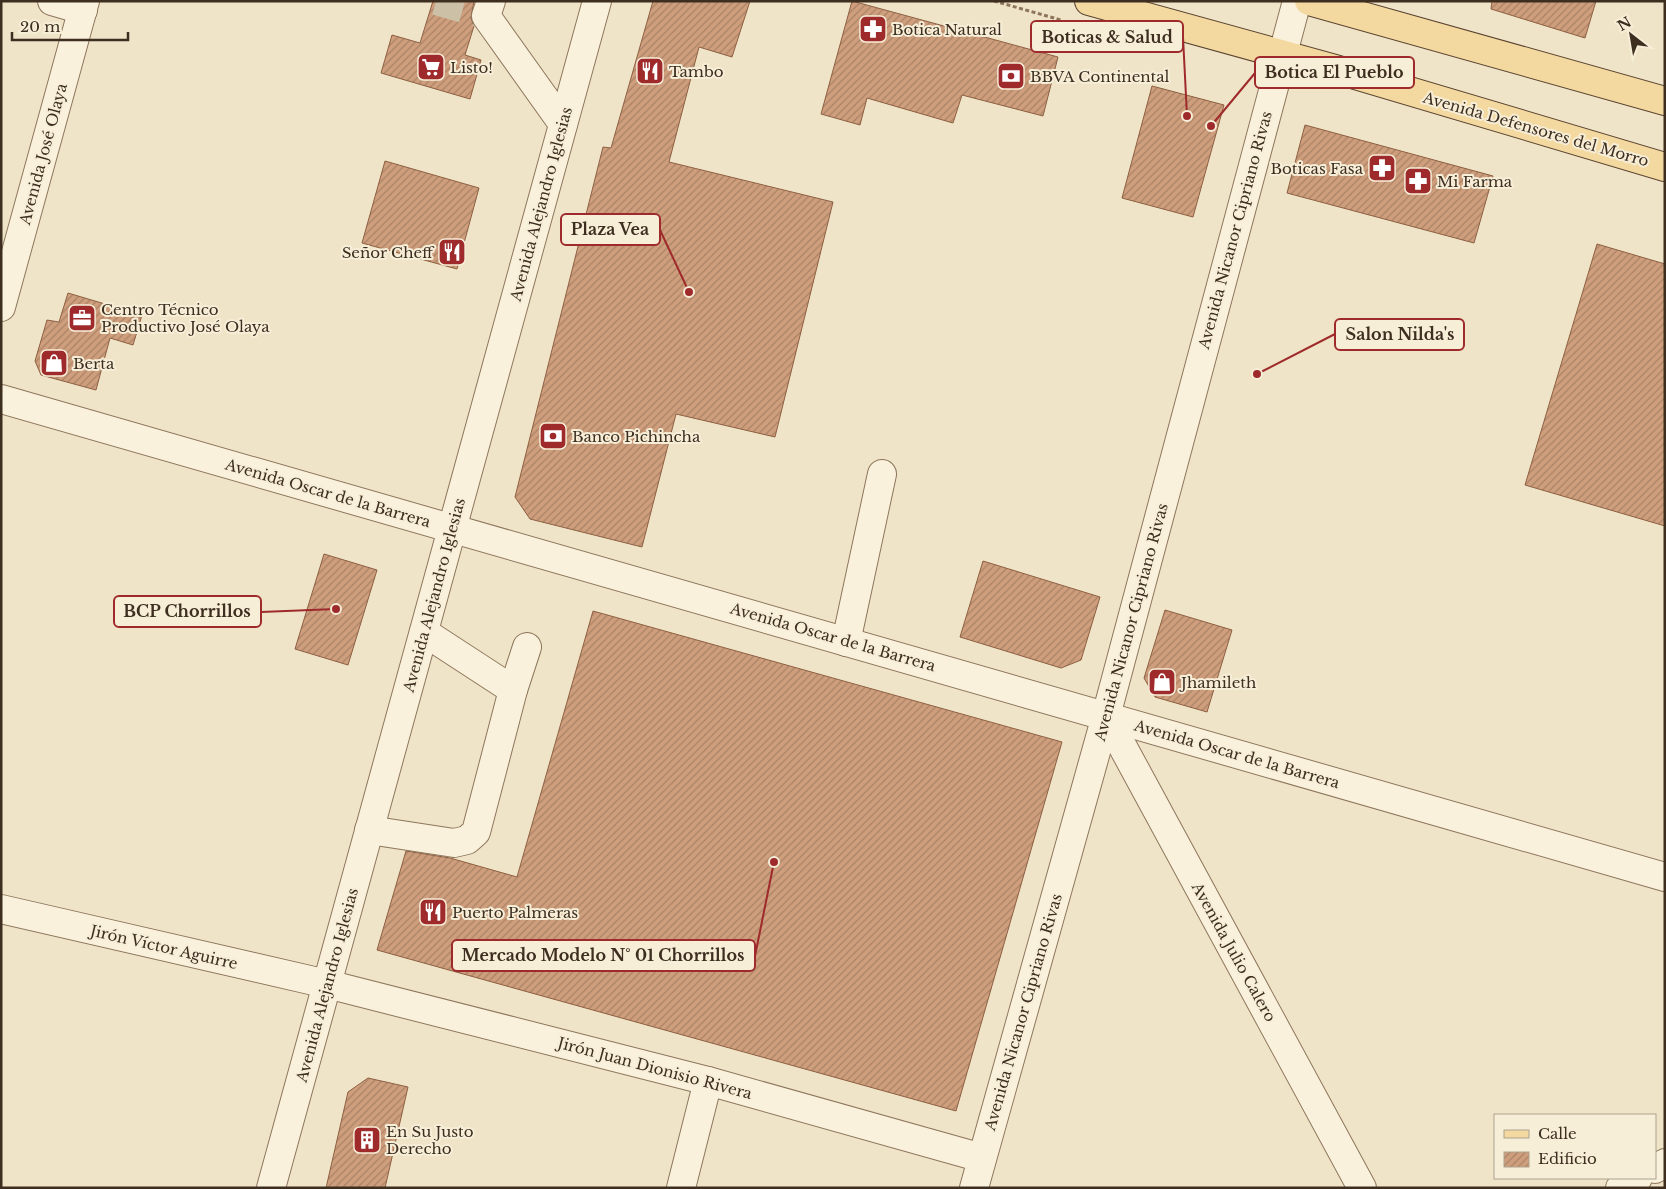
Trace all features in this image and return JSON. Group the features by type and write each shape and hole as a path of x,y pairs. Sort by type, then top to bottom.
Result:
{"main road":[{"name":"Avenida Defensores del Morro","path":"1089,1 1282,54 1665,167"},
{"path":"1309,1 1665,101"}],"street":[{"path":"52,1 84,5"},
{"name":"Avenida Alejandro Iglesias","path":"271,1188 596,1"},
{"name":"Avenida Nicanor Cipriano Rivas","path":"974,1188 1106,716 1297,1"},
{"name":"Avenida José Olaya","path":"1,307 6,270 84,5"},
{"path":"485,10 563,124"},
{"name":"Avenida Oscar de la Barrera","path":"1,399 1665,877"},
{"path":"846,642 882,474"},
{"path":"424,632 513,690"},
{"path":"369,830 454,843 467,840 476,832 513,690 527,647"},
{"name":"Avenida Julio Calero","path":"1106,716 1362,1188"},
{"name":"Jirón Víctor Aguirre","path":"1,909 327,984"},
{"name":"Jirón Juan Dionisio Rivera","path":"327,984 708,1081 982,1158"},
{"path":"681,1188 708,1081"},
{"path":"1620,1188 1636,1179"}],"building":[{"name":"Listo!","path":"433,1 474,1 471,18 474,26 465,55 481,60 470,99 381,73 392,35 420,43"},
{"path":"653,1 750,1 732,57 699,47 669,162 833,202 775,437 676,414 642,547 530,519 515,497 603,147 611,148"},
{"path":"852,1 1058,57 1043,116 962,95 953,123 867,98 860,125 821,114"},
{"path":"1492,1 1596,1 1585,38 1491,9"},
{"path":"1152,86 1224,105 1193,217 1122,198"},
{"path":"1305,125 1493,176 1474,243 1287,193"},
{"path":"385,161 479,188 457,269 362,243"},
{"path":"1597,244 1665,264 1665,526 1525,485"},
{"path":"68,293 142,315 133,345 110,338 96,390 41,375 35,361 47,320 59,322"},
{"path":"324,554 377,570 348,665 295,649"},
{"path":"983,561 1100,597 1081,660 1061,668 960,637"},
{"path":"1165,610 1232,630 1207,712 1155,697 1144,678"},
{"path":"593,611 1062,742 956,1111 377,950 406,851 450,858 517,877"},
{"name":"En Su Justo Derecho","path":"368,1078 408,1087 385,1188 326,1188 348,1092"}],"tunnel":[{"path":"436,1 478,13"}],"place":[{"name":"Botica Natural","path":"873,29"},
{"name":"Listo!","path":"431,67"},
{"name":"Tambo","path":"650,71"},
{"name":"BBVA Continental","path":"1011,76"},
{"name":"Boticas & Salud","path":"1187,116"},
{"name":"Botica El Pueblo","path":"1211,126"},
{"name":"Boticas Fasa","path":"1382,168"},
{"name":"Mi Farma","path":"1418,181"},
{"name":"Señor Cheff","path":"452,252"},
{"name":"Plaza Vea","path":"689,292"},
{"name":"Centro Técnico Productivo José Olaya","path":"82,318"},
{"name":"Berta","path":"54,363"},
{"name":"Salon Nilda's","path":"1257,374"},
{"name":"Banco Pichincha","path":"553,436"},
{"name":"BCP Chorrillos","path":"336,609"},
{"name":"Jhamileth","path":"1162,682"},
{"name":"Mercado Modelo N° 01 Chorrillos","path":"774,862"},
{"name":"Puerto Palmeras","path":"433,912"},
{"name":"En Su Justo Derecho","path":"367,1140"}]}
